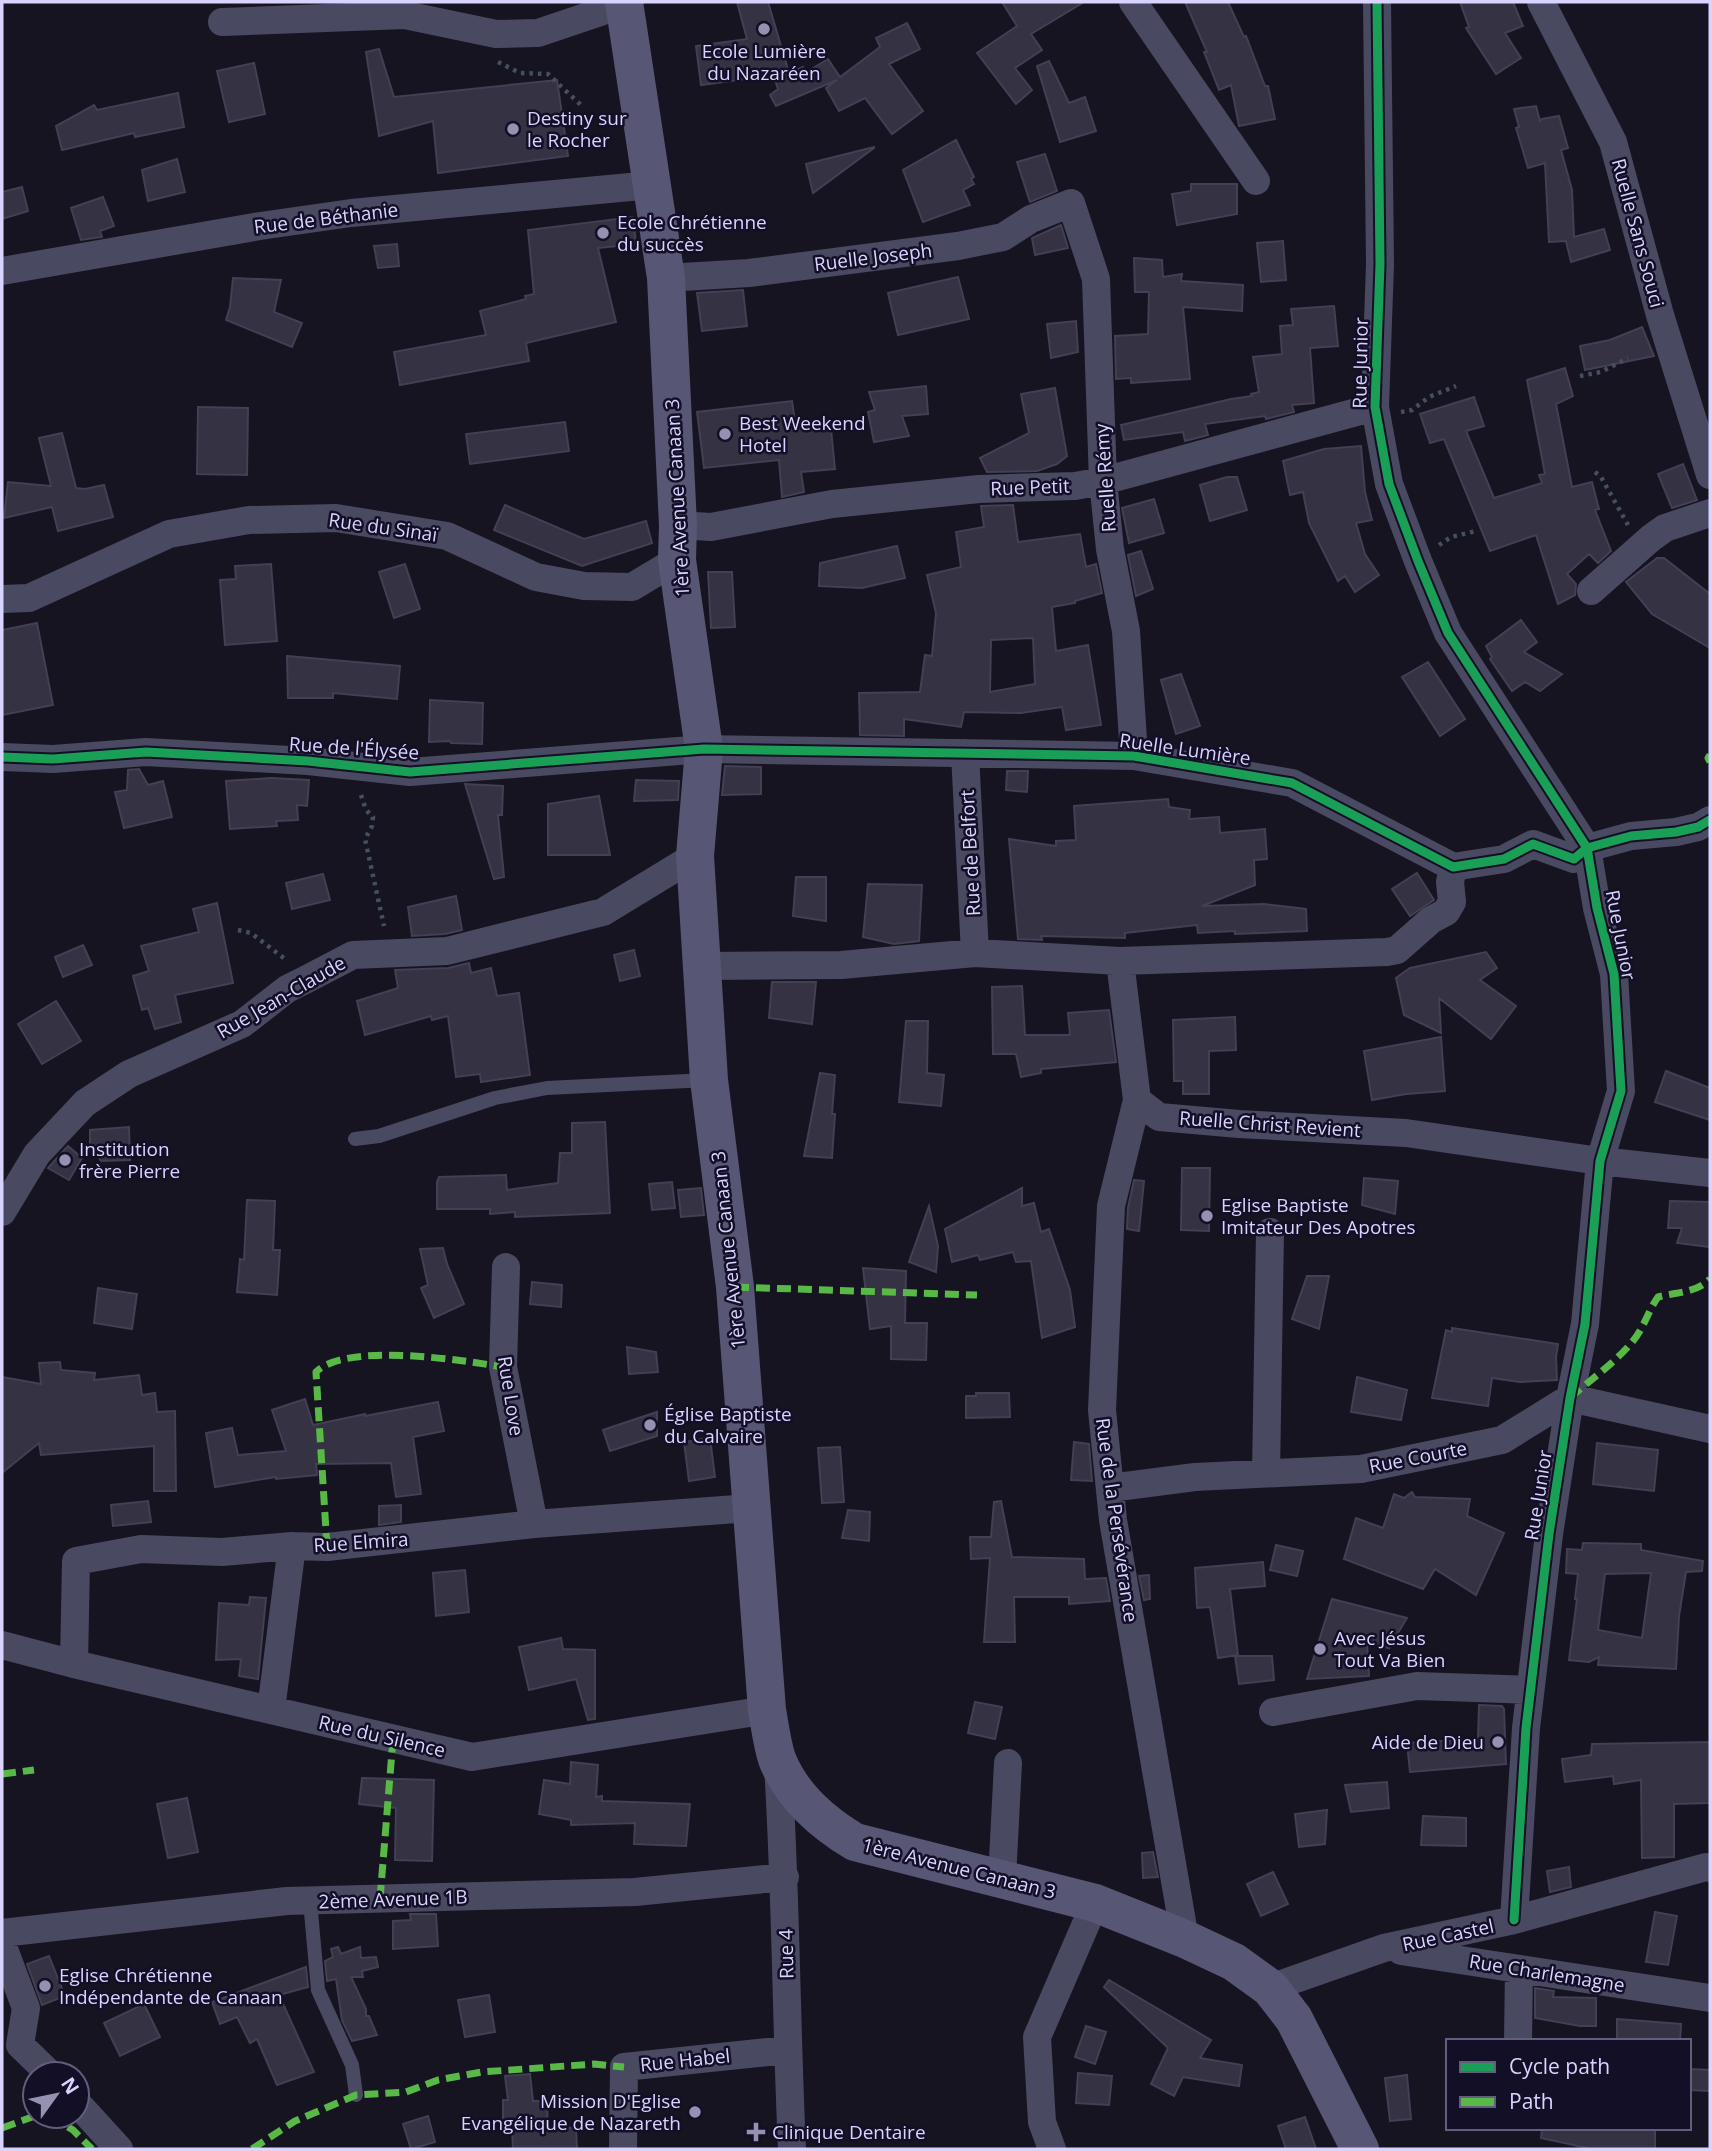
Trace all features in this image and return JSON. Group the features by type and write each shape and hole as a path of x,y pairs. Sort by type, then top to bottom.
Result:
{"main road":[{"name":"1ère Avenue Canaan 3","path":"624,3 666,278 677,542 704,749 695,856 709,1080 735,1287 767,1710 778,1759 802,1798 830,1827 855,1842 1095,1903 1234,1962 1270,1988 1294,2019 1360,2149"}],"street":[{"path":"1133,2 1256,181"},
{"name":"Rue Junior","path":"1377,2 1380,264 1375,411 1389,484 1448,633 1587,848 1597,908 1614,974 1621,1091 1600,1161 1585,1324 1570,1398 1549,1534 1530,1690 1514,1920"},
{"name":"Ruelle Sans Souci","path":"1541,2 1613,142 1660,314 1710,475"},
{"path":"222,22 405,15 496,33 538,33 624,3"},
{"name":"Rue de Béthanie","path":"2,271 351,212 652,185"},
{"name":"Ruelle Joseph","path":"666,278 749,273 980,242 1003,237 1031,219 1071,203"},
{"name":"Ruelle Rémy","path":"1071,203 1096,279 1103,481 1110,549 1126,631 1134,755"},
{"name":"Rue Petit","path":"677,542 711,527 832,504 979,489 1075,486 1103,481 1375,411"},
{"path":"1591,591 1665,528 1710,513"},
{"name":"Rue du Sinaï","path":"2,599 29,598 169,534 249,520 336,518 447,536 536,578 584,586 632,587 677,542"},
{"name":"Ruelle Lumière","path":"704,749 1134,755 1292,783 1453,867"},
{"name":"Rue de l'Élysée","path":"2,757 52,759 146,752 410,772 704,749"},
{"name":"Rue de Belfort","path":"965,753 975,953"},
{"path":"703,966 841,965 975,953 1120,961 1387,952 1397,950 1431,920 1446,912 1452,902 1450,882 1453,867 1504,859 1533,844 1574,859 1587,848 1631,836 1698,827 1710,820"},
{"name":"Rue Jean-Claude","path":"2,1212 37,1154 85,1103 129,1074 242,1024 287,989 305,979 353,955 447,951 603,912 695,856"},
{"path":"1120,961 1137,1100"},
{"name":"Ruelle Christ Revient","path":"1137,1100 1159,1117 1406,1133 1600,1161 1710,1173"},
{"name":"Rue de la Persévérance","path":"1137,1100 1111,1206 1102,1410 1113,1520 1185,1939"},
{"path":"1266,1473 1270,1232"},
{"name":"Rue Love","path":"506,1267 503,1367 534,1524"},
{"path":"1570,1398 1710,1429"},
{"name":"Rue Courte","path":"1110,1488 1195,1477 1362,1469 1502,1440 1570,1398"},
{"name":"Rue Elmira","path":"74,1664 76,1560 141,1549 222,1552 292,1546 327,1547 534,1524 750,1508"},
{"path":"271,1710 292,1546"},
{"name":"Rue du Silence","path":"2,1645 472,1757 767,1710"},
{"path":"1273,1712 1417,1686 1530,1690"},
{"name":"Rue 4","path":"778,1759 785,1877 787,2050 792,2149"},
{"path":"1002,1879 1008,1763"},
{"name":"Rue Castel","path":"1270,1988 1384,1948 1514,1920 1709,1865"},
{"name":"2ème Avenue 1B","path":"2,1933 274,1902 635,1892 785,1877"},
{"path":"1052,2149 1042,2123 1037,2037 1095,1903"},
{"path":"2,1944 26,2008 20,2045 36,2060"},
{"name":"Rue Charlemagne","path":"1384,1948 1710,1998"},
{"path":"1518,2039 1519,1969"},
{"path":"2,1979 2,2007"},
{"name":"Rue Habel","path":"623,2149 624,2067 787,2050"},
{"path":"91,2119 118,2149"}],"lane":[{"path":"355,1139 379,1136 495,1098 547,1088 709,1080"},
{"path":"310,1901 318,1990 352,2065 356,2095"}],"path":[{"path":"485,31 491,58 520,74 548,74 583,107"},
{"path":"1580,376 1601,372 1628,358"},
{"path":"1375,411 1412,410 1429,397 1456,386"},
{"path":"1595,472 1601,477 1641,547"},
{"path":"1415,554 1437,546 1451,537 1476,531"},
{"path":"357,766 358,786 366,810 373,817 372,826 365,839 389,952"},
{"path":"238,930 251,933 278,952 305,979"}],"building":[{"path":"737,2 768,2 789,73 701,85 696,46 747,39"},
{"path":"1002,2 1084,2 1031,34 1042,50 1015,68 1032,90 1016,104 977,53 1017,26"},
{"path":"1185,2 1228,2 1244,37 1246,36 1265,86 1268,86 1275,119 1239,126 1231,85 1219,90 1204,52 1207,52"},
{"path":"1460,2 1513,2 1523,26 1505,33 1521,58 1496,74 1466,28 1469,27"},
{"path":"907,23 920,49 889,64 923,111 892,134 865,98 839,111 826,88 837,80 776,106 770,95 778,89 775,80 803,67 805,73 828,59 840,77 880,47 876,38"},
{"path":"379,49 394,97 557,80 568,156 438,173 433,121 379,136 366,52"},
{"path":"1049,61 1069,103 1085,97 1096,131 1060,142 1037,66"},
{"path":"254,63 265,114 229,122 217,71"},
{"path":"178,93 184,127 135,137 134,133 62,150 56,126 94,105 97,110"},
{"path":"1536,106 1540,121 1559,116 1568,148 1561,150 1572,190 1574,237 1604,229 1610,250 1571,262 1566,241 1549,242 1545,163 1528,168 1516,128 1519,127 1514,109"},
{"path":"956,140 974,177 971,179 974,184 963,190 970,205 923,222 903,170"},
{"path":"874,148 813,193 806,164"},
{"path":"1045,154 1057,191 1030,202 1017,162"},
{"path":"177,159 185,192 148,201 142,170"},
{"path":"1191,184 1237,184 1237,214 1177,225 1172,194 1191,191"},
{"path":"22,187 28,211 2,219 2,192"},
{"path":"103,197 114,226 100,231 102,237 81,240 71,208"},
{"path":"633,217 636,244 598,248 616,322 526,343 529,361 400,385 394,352 486,335 480,311 526,299 525,296 534,294 528,230"},
{"path":"1061,225 1068,248 1035,255 1032,238"},
{"path":"1283,241 1286,280 1261,282 1257,243"},
{"path":"397,244 399,266 378,268 374,246"},
{"path":"1134,258 1162,260 1163,277 1182,274 1181,281 1243,285 1242,311 1183,307 1190,379 1131,383 1131,378 1116,379 1115,336 1148,334 1149,292 1135,292"},
{"path":"958,277 969,319 898,335 888,293"},
{"path":"233,278 281,280 274,312 302,323 292,347 226,320"},
{"path":"743,290 747,326 702,331 697,293"},
{"path":"1334,306 1338,346 1310,348 1314,403 1292,405 1294,412 1266,419 1265,416 1205,424 1208,435 1185,441 1183,432 1124,440 1121,425 1252,396 1251,394 1259,392 1253,357 1282,354 1280,326 1293,325 1291,309"},
{"path":"1076,321 1078,352 1051,358 1047,324"},
{"path":"1642,327 1654,356 1585,370 1580,346 1610,340"},
{"path":"1565,368 1573,396 1556,404 1572,487 1592,482 1599,509 1595,510 1611,551 1598,563 1589,554 1567,574 1576,584 1575,595 1558,604 1536,535 1490,551 1444,439 1430,443 1420,414 1474,397 1484,426 1466,431 1494,498 1542,483 1539,475 1545,474 1527,380"},
{"path":"926,386 928,414 902,416 909,436 874,442 868,412 875,410 869,392"},
{"path":"1055,388 1067,456 1057,464 1037,471 987,472 980,458 1029,433 1021,394"},
{"path":"792,401 795,422 830,419 835,469 801,472 804,492 782,497 779,460 704,468 697,412"},
{"path":"198,407 248,408 247,475 197,474"},
{"path":"565,422 569,451 470,464 466,434"},
{"path":"62,433 76,488 104,485 113,517 58,531 52,507 4,518 8,482 51,486 39,438"},
{"path":"1361,446 1365,492 1372,520 1356,523 1365,554 1379,575 1355,592 1345,576 1338,581 1309,523 1303,492 1290,495 1283,461 1324,449"},
{"path":"1683,464 1697,500 1672,508 1658,474"},
{"path":"1227,477 1237,477 1247,510 1210,521 1200,485"},
{"path":"1154,499 1164,533 1129,543 1122,508"},
{"path":"505,505 584,539 646,521 652,543 582,566 494,530"},
{"path":"1013,505 1018,542 1080,534 1086,567 1096,564 1102,593 1075,603 1052,607 1056,651 1088,645 1101,725 1066,730 1062,707 1021,713 964,712 961,727 904,719 904,736 860,735 859,693 920,692 925,655 932,656 936,613 927,575 961,567 956,532 984,527 981,506","holes":["1033,638 1035,684 990,692 991,640"]},
{"path":"897,546 905,578 862,588 819,586 820,563"},
{"path":"1141,551 1153,589 1136,596 1128,555"},
{"path":"1657,558 1664,558 1710,594 1710,648 1652,614 1626,582"},
{"path":"271,564 277,641 225,645 220,580 236,579 235,566"},
{"path":"405,564 420,609 394,618 379,572"},
{"path":"708,572 732,572 735,627 711,628"},
{"path":"1521,620 1537,642 1524,652 1562,674 1540,691 1525,682 1512,691 1490,659 1492,657 1486,646"},
{"path":"37,623 53,705 2,715 2,630"},
{"path":"287,656 400,666 397,699 333,693 333,698 288,698"},
{"path":"1428,662 1465,719 1440,736 1402,677"},
{"path":"1181,674 1200,726 1176,734 1161,680"},
{"path":"430,700 483,703 482,744 429,742"},
{"path":"725,766 761,767 761,794 722,795"},
{"path":"139,769 148,785 163,781 172,817 124,828 115,792 127,790 128,770"},
{"path":"1007,771 1028,771 1027,792 1006,790"},
{"path":"271,778 309,780 307,806 297,805 298,820 276,821 277,826 230,829 226,781"},
{"path":"636,780 679,781 678,800 634,801"},
{"path":"465,784 503,786 502,815 498,815 504,877 494,879"},
{"path":"599,796 610,855 548,855 548,804"},
{"path":"1168,799 1169,807 1190,810 1189,819 1219,817 1220,833 1265,829 1267,859 1254,860 1255,885 1202,906 1264,904 1306,909 1307,931 1198,933 1197,925 1125,933 1125,938 1041,936 1042,940 1018,939 1009,839 1056,846 1056,841 1076,840 1074,806"},
{"path":"1417,873 1434,900 1410,916 1392,889"},
{"path":"323,874 330,900 292,909 286,883"},
{"path":"796,877 826,877 826,921 793,916"},
{"path":"868,884 922,885 919,941 894,944 863,937"},
{"path":"456,896 462,930 412,936 408,907"},
{"path":"217,903 233,983 175,995 181,1022 155,1029 148,1008 142,1010 133,976 149,971 141,946 199,932 193,909"},
{"path":"83,945 92,965 63,977 55,957"},
{"path":"634,950 640,976 620,981 614,955"},
{"path":"1486,952 1497,968 1480,980 1516,1006 1491,1039 1439,998 1441,1033 1404,1015 1396,978 1410,968"},
{"path":"469,963 471,973 491,968 497,996 519,993 530,1075 481,1082 480,1074 456,1077 448,1016 432,1020 431,1016 365,1035 357,1001 398,988 395,970 448,968"},
{"path":"772,982 816,982 812,1024 769,1018"},
{"path":"1022,986 1025,1035 1070,1035 1068,1013 1109,1010 1116,1062 1041,1069 1041,1073 1021,1077 1016,1054 993,1054 992,987"},
{"path":"56,1001 81,1041 42,1064 18,1024"},
{"path":"1235,1017 1236,1050 1209,1051 1209,1094 1183,1094 1183,1081 1174,1081 1173,1020"},
{"path":"906,1021 928,1021 927,1073 944,1075 941,1106 899,1102"},
{"path":"1441,1037 1445,1091 1372,1100 1364,1051"},
{"path":"1666,1071 1710,1088 1710,1120 1655,1102"},
{"path":"820,1073 835,1075 832,1158 804,1156"},
{"path":"605,1122 610,1213 515,1217 515,1212 490,1214 490,1209 437,1209 439,1177 506,1175 507,1190 558,1183 560,1153 572,1153 572,1123"},
{"path":"129,1127 130,1160 101,1161 90,1143 90,1130"},
{"path":"68,1146 82,1158 69,1180 48,1168"},
{"path":"1182,1168 1210,1168 1209,1231 1181,1230"},
{"path":"1364,1178 1398,1181 1395,1214 1362,1205"},
{"path":"1134,1180 1144,1181 1139,1231 1127,1229"},
{"path":"672,1182 675,1208 652,1210 649,1184"},
{"path":"701,1188 704,1215 681,1217 678,1190"},
{"path":"1022,1188 1022,1206 1034,1203 1041,1232 1049,1229 1070,1290 1075,1327 1042,1338 1031,1261 1016,1262 1013,1252 980,1260 978,1255 952,1262 945,1229"},
{"path":"247,1200 275,1201 273,1250 280,1250 277,1295 237,1292 240,1259 244,1260"},
{"path":"1670,1201 1710,1202 1710,1247 1677,1243 1682,1228 1668,1228"},
{"path":"929,1206 938,1246 936,1272 909,1262"},
{"path":"443,1248 464,1304 434,1318 421,1288 428,1285 420,1249"},
{"path":"863,1268 906,1271 905,1323 927,1323 926,1360 891,1359 891,1326 870,1329"},
{"path":"1307,1276 1329,1276 1319,1329 1292,1319"},
{"path":"532,1282 562,1285 561,1307 530,1304"},
{"path":"98,1288 137,1294 132,1329 94,1323"},
{"path":"1452,1328 1558,1344 1557,1380 1520,1382 1492,1378 1488,1406 1432,1398 1446,1330 1452,1332"},
{"path":"627,1347 656,1352 658,1372 629,1374"},
{"path":"60,1362 61,1370 95,1373 94,1380 139,1375 142,1395 155,1393 157,1412 175,1411 176,1491 154,1491 154,1446 41,1455 39,1443 2,1473 2,1377 41,1384 39,1363"},
{"path":"1357,1377 1407,1390 1401,1420 1351,1412"},
{"path":"976,1393 1009,1393 1010,1417 966,1418 966,1396 976,1396"},
{"path":"305,1399 313,1425 438,1402 444,1431 413,1437 421,1494 396,1497 391,1463 316,1464 317,1475 276,1477 215,1487 206,1433 232,1428 238,1455 286,1451 272,1410"},
{"path":"657,1412 657,1436 610,1451 603,1430"},
{"path":"710,1438 715,1477 689,1481 684,1442"},
{"path":"1074,1442 1089,1444 1092,1481 1071,1480"},
{"path":"1597,1443 1658,1450 1654,1491 1593,1484"},
{"path":"840,1447 844,1502 822,1503 818,1448"},
{"path":"1412,1492 1415,1497 1470,1499 1467,1516 1504,1533 1476,1595 1435,1569 1423,1589 1344,1559 1356,1518 1383,1528 1394,1494 1404,1498"},
{"path":"148,1501 151,1522 113,1526 111,1505"},
{"path":"1001,1501 1012,1557 1084,1559 1085,1579 1106,1578 1110,1601 1069,1604 1069,1597 1014,1597 1015,1642 984,1642 990,1558 971,1559 970,1537 991,1537 994,1502"},
{"path":"401,1505 401,1522 379,1525 379,1506"},
{"path":"848,1510 870,1512 869,1541 842,1538"},
{"path":"1583,1543 1641,1544 1641,1550 1703,1561 1702,1571 1686,1572 1679,1616 1676,1669 1598,1665 1599,1657 1589,1662 1569,1660 1578,1574 1566,1573 1567,1549 1582,1550","holes":["1651,1573 1642,1638 1598,1630 1605,1574"]},
{"path":"1276,1545 1303,1551 1297,1576 1270,1570"},
{"path":"1263,1562 1265,1586 1230,1589 1238,1655 1218,1658 1210,1607 1197,1608 1195,1568"},
{"path":"465,1570 469,1612 436,1616 433,1573"},
{"path":"1149,1575 1150,1599 1144,1600 1139,1576"},
{"path":"250,1597 266,1598 258,1679 239,1676 241,1659 216,1660 219,1603 249,1605"},
{"path":"1332,1599 1407,1618 1389,1648 1367,1643 1369,1676 1307,1679"},
{"path":"561,1638 563,1649 595,1650 595,1719 588,1720 576,1679 529,1690 519,1647"},
{"path":"1235,1656 1272,1656 1274,1680 1239,1684"},
{"path":"975,1702 1002,1707 995,1739 968,1733"},
{"path":"1479,1705 1502,1706 1504,1709 1506,1764 1410,1772 1407,1743 1478,1739"},
{"path":"1710,1742 1710,1803 1674,1804 1674,1857 1642,1858 1641,1780 1614,1784 1613,1776 1565,1782 1562,1759 1591,1755 1592,1744"},
{"path":"571,1762 598,1765 596,1797 602,1796 602,1801 690,1804 686,1846 634,1844 635,1823 571,1825 571,1820 539,1814 544,1780 570,1784"},
{"path":"362,1778 434,1780 432,1861 395,1860 396,1808 359,1804"},
{"path":"1387,1782 1389,1808 1351,1812 1345,1785"},
{"path":"187,1798 198,1852 168,1858 157,1804"},
{"path":"1327,1810 1325,1844 1299,1847 1295,1814"},
{"path":"1423,1816 1466,1818 1466,1846 1421,1845"},
{"path":"1153,1852 1158,1877 1143,1878 1142,1853"},
{"path":"1569,1867 1571,1887 1550,1892 1547,1871"},
{"path":"1273,1872 1288,1904 1261,1916 1247,1884"},
{"path":"1655,1912 1677,1916 1668,1965 1646,1962"},
{"path":"410,1914 436,1914 438,1946 393,1949 393,1921 411,1920"},
{"path":"338,1947 341,1954 360,1947 361,1958 376,1957 378,1967 362,1971 363,1977 351,1977 366,2009 366,2016 369,2016 377,2035 352,2041 342,2020 336,1979 327,1981 325,1961 333,1957 331,1949"},
{"path":"49,1956 65,1996 42,2005 27,1964"},
{"path":"306,1967 308,1987 279,1995 314,2072 277,2085 257,2039 250,2043 237,2017 220,2024 212,2002"},
{"path":"1109,1980 1211,2040 1200,2058 1242,2065 1239,2086 1183,2077 1174,2096 1151,2084 1168,2048 1104,1987"},
{"path":"1535,1988 1554,1991 1553,1997 1596,1998 1596,2026 1535,2018"},
{"path":"489,1995 495,2032 465,2037 458,2000"},
{"path":"144,2004 160,2037 120,2056 104,2023"},
{"path":"1617,2019 1681,2024 1680,2039 1617,2039"},
{"path":"1086,2026 1106,2032 1095,2064 1075,2057"},
{"path":"1691,2069 1710,2070 1710,2091 1691,2090"},
{"path":"1078,2073 1112,2076 1109,2105 1076,2103"},
{"path":"530,2074 533,2101 547,2101 548,2131 576,2127 577,2149 513,2149 512,2128 503,2128 503,2100 508,2100 505,2076"},
{"path":"1407,2075 1411,2119 1390,2121 1385,2078"},
{"path":"428,2116 435,2142 411,2149 403,2124"},
{"path":"1305,2117 1316,2149 1286,2149 1278,2126"},
{"path":"1542,2130 1655,2130 1655,2149 1592,2149 1541,2138"}],"marked path":[{"path":"1710,755 1710,762"},
{"path":"1570,1398 1611,1364 1633,1341 1658,1297 1692,1290 1710,1279"},
{"path":"735,1287 977,1295"},
{"path":"327,1547 316,1372 331,1363 378,1355 434,1358 503,1367"},
{"path":"380,1899 393,1739"},
{"path":"2,1774 34,1770"},
{"path":"252,2149 295,2121 356,2095 406,2092 438,2080 482,2072 594,2064 624,2067"},
{"path":"2,2128 21,2121"},
{"path":"73,2130 92,2149"}],"cycle path":[{"path":"1377,2 1380,264 1375,407 1389,484 1448,633 1587,848 1597,908 1614,974 1621,1091 1600,1161 1585,1324 1570,1398 1549,1534 1526,1728 1514,1920"},
{"path":"2,757 53,759 146,752 308,761 410,772 704,749 1134,756 1292,783 1453,867 1504,859 1533,844 1574,859 1587,848 1631,836 1698,827 1710,820"}],"place":[{"name":"Ecole Lumière du Nazaréen","path":"764,29"},
{"name":"Destiny sur le Rocher","path":"513,129"},
{"name":"Ecole Chrétienne du succès","path":"603,233"},
{"name":"Best Weekend Hotel","path":"725,434"},
{"name":"Institution frère Pierre","path":"65,1160"},
{"name":"Eglise Baptiste Imitateur Des Apotres","path":"1207,1216"},
{"name":"Église Baptiste du Calvaire","path":"650,1425"},
{"name":"Avec Jésus Tout Va Bien","path":"1320,1649"},
{"name":"Aide de Dieu","path":"1498,1742"},
{"name":"Eglise Chrétienne Indépendante de Canaan","path":"45,1986"},
{"name":"Mission D'Eglise Evangélique de Nazareth","path":"695,2112"},
{"name":"Clinique Dentaire","path":"756,2132"}]}
